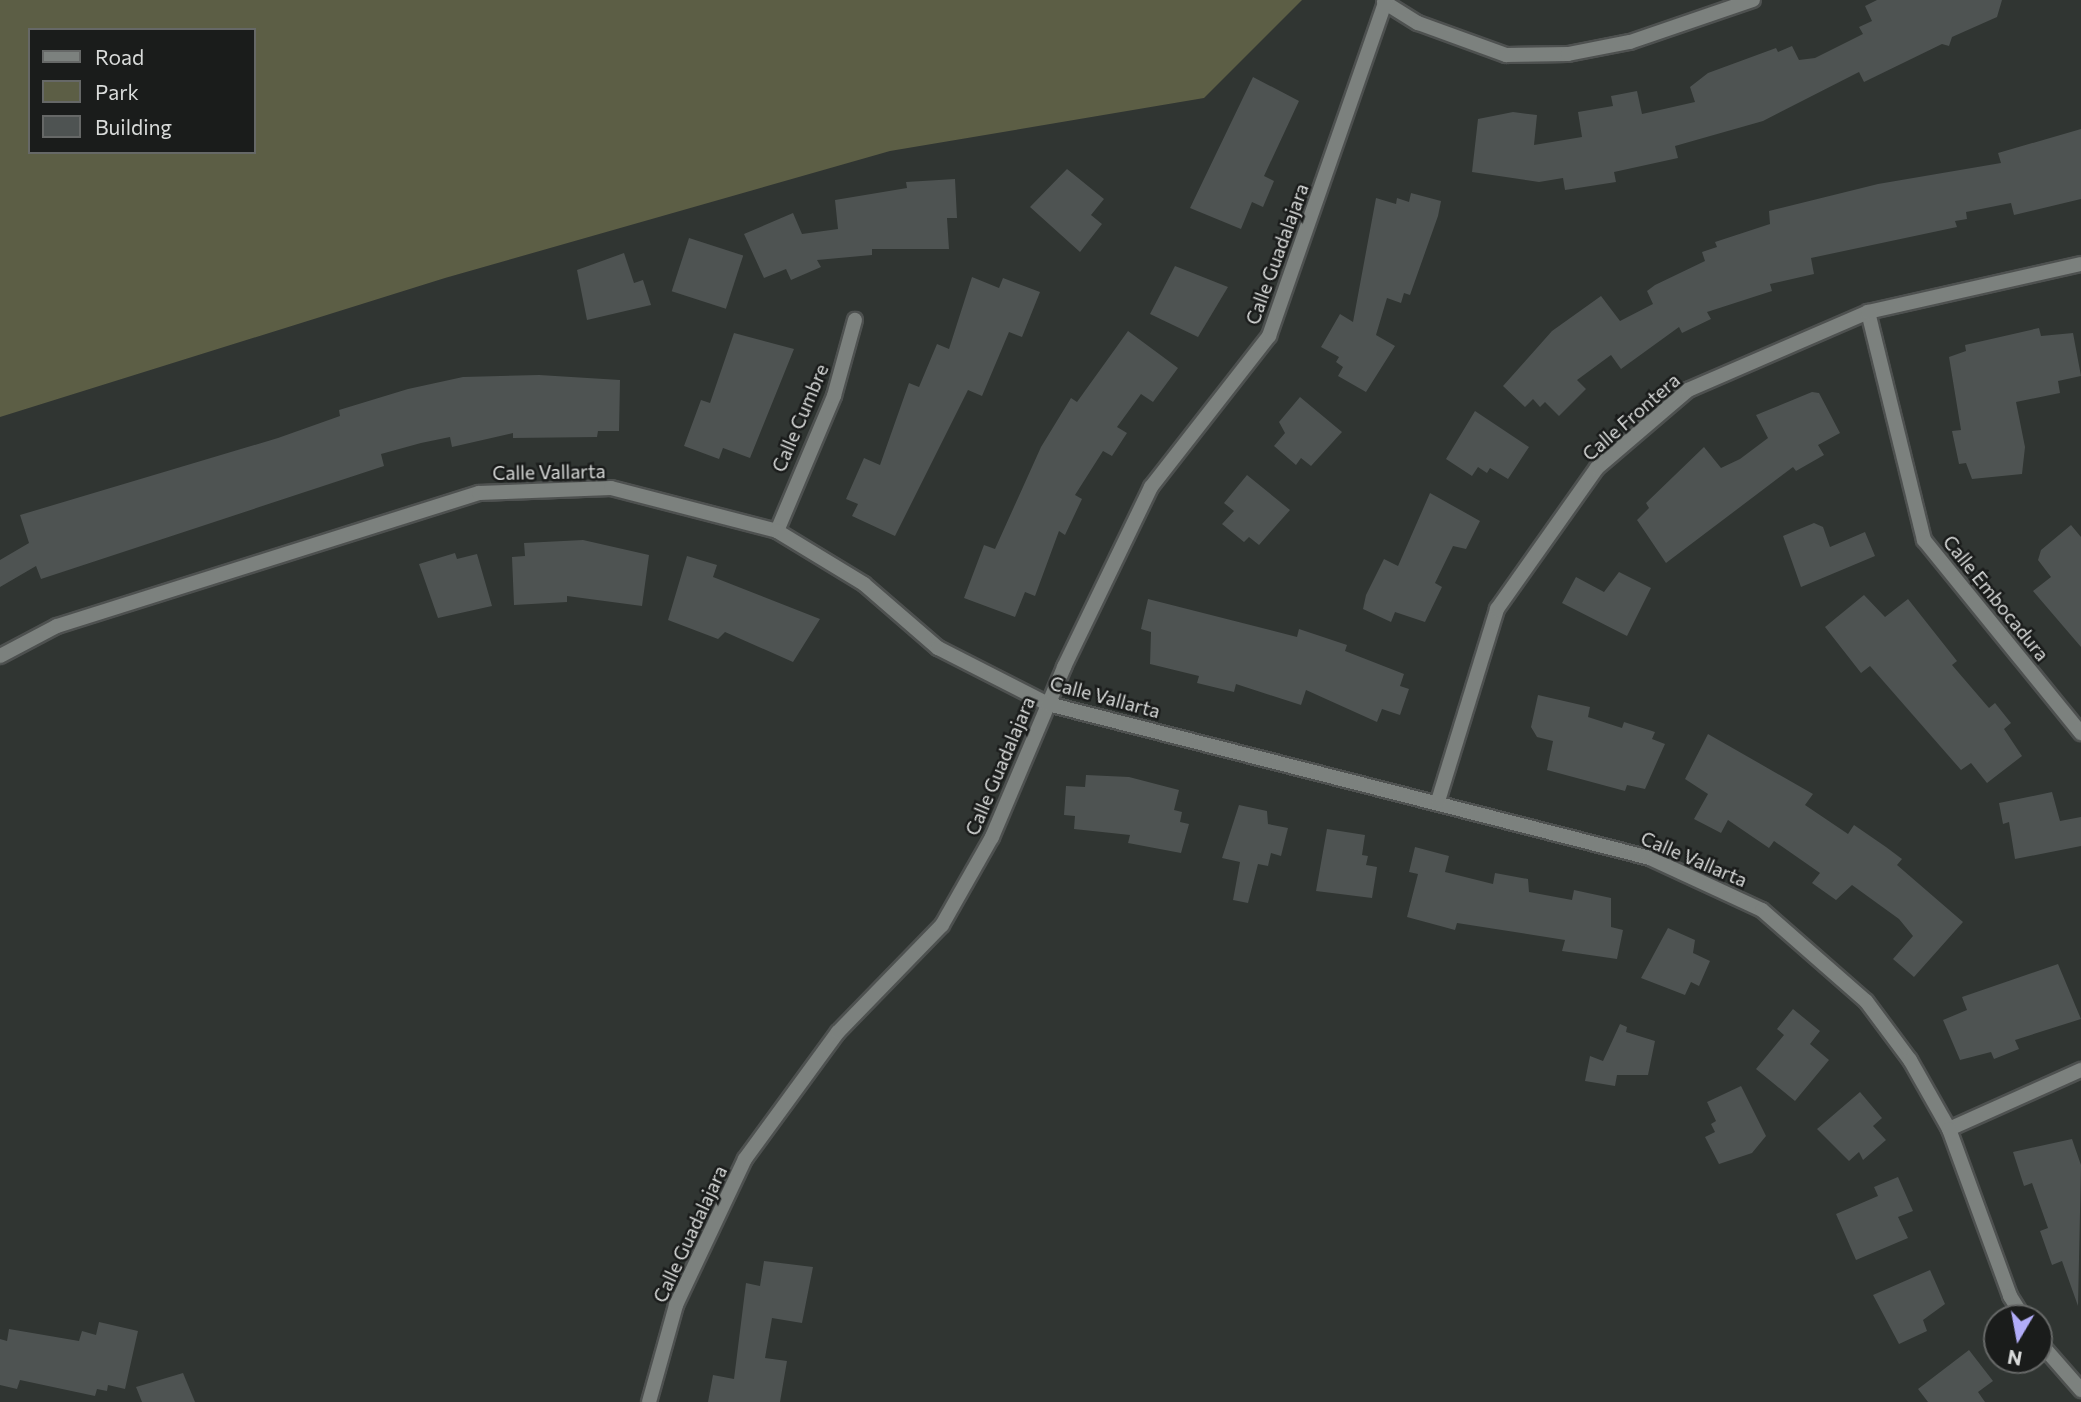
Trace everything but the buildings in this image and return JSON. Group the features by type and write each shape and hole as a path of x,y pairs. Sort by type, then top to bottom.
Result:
{"street":[{"path":"1385,1 1418,23 1506,55 1568,54 1630,42 1753,0"},
{"name":"Calle Guadalajara","path":"649,1402 676,1305 745,1159 838,1032 942,925 992,837 1048,704 1151,487 1269,336 1385,1"},
{"name":"Calle Frontera","path":"1438,801 1497,609 1597,468 1688,390 1868,312 2081,264"},
{"name":"Calle Embocadura","path":"1868,312 1924,540 2081,733"},
{"name":"Calle Cumbre","path":"777,531 834,396 855,320"},
{"name":"Calle Vallarta","path":"0,656 57,626 479,493 611,488 777,531 864,584 938,648 1048,704 1438,801 1650,858 1762,910 1866,1001 1910,1060 1950,1129 2015,1304"},
{"path":"1950,1129 2081,1070"},
{"path":"2053,1358 2081,1390"}],"green space":[{"path":"0,0 1302,0 1204,98 890,151 445,278 0,417"}]}
